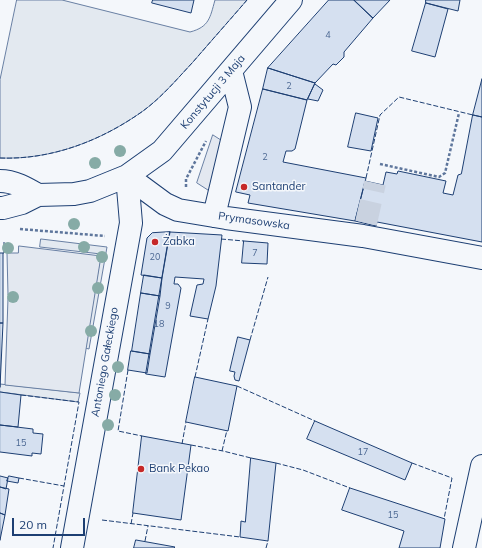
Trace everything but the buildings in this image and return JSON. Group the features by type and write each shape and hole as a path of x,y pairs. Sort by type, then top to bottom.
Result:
{"street":[{"name":"Konstytucji 3 Maja","path":"127,176 162,151 291,0"},
{"path":"214,216 240,108 231,71"},
{"path":"0,181 21,186 38,194 74,194 90,191 127,176"},
{"name":"Prymasowska","path":"127,176 171,208 214,216 364,230 482,258"},
{"name":"Antoniego Gałeckiego","path":"72,548 131,223 127,176"},
{"path":"0,208 22,203 38,194"},
{"path":"464,548 482,466"}],"path":[{"path":"380,164 439,177 445,173 459,113"},
{"path":"186,189 186,179 207,140"},
{"path":"16,228 109,238"}],"shaded area":[{"path":"17,0 62,0 190,32 201,27 208,21 215,0 247,0 169,88 150,106 127,122 93,140 57,152 19,158 0,158 0,80"},
{"path":"213,135 224,142 211,192 197,183"},
{"path":"41,239 107,247 89,349 85,348 101,254 40,247"},
{"path":"19,246 101,256 79,393 5,385 8,298 15,299 15,296 8,295 7,253 18,253"},
{"path":"0,384 80,393 78,402 0,392"}],"tunnel":[{"path":"366,223 375,183"}],"fence":[{"path":"0,158 19,158 57,152 93,140 127,122 150,106 169,88 247,0"},
{"path":"366,178 380,115 399,97 473,115"},
{"path":"221,239 244,241"},
{"path":"3,253 4,240"},
{"path":"250,340 268,277"},
{"path":"195,377 208,319"},
{"path":"128,370 118,431 142,436"},
{"path":"237,386 315,421"},
{"path":"21,395 79,402 64,486"},
{"path":"182,444 186,422"},
{"path":"222,451 227,430"},
{"path":"191,445 251,458"},
{"path":"276,463 303,470 350,488"},
{"path":"412,463 452,478 444,519"},
{"path":"19,478 64,486 53,548"},
{"path":"131,524 133,513"},
{"path":"102,520 240,537"},
{"path":"145,541 148,526"},
{"path":"266,548 268,541"}],"place":[{"name":"Santander","path":"244,187"},
{"name":"Żabka","path":"155,242"},
{"name":"Bank Pekao","path":"141,469"}]}
